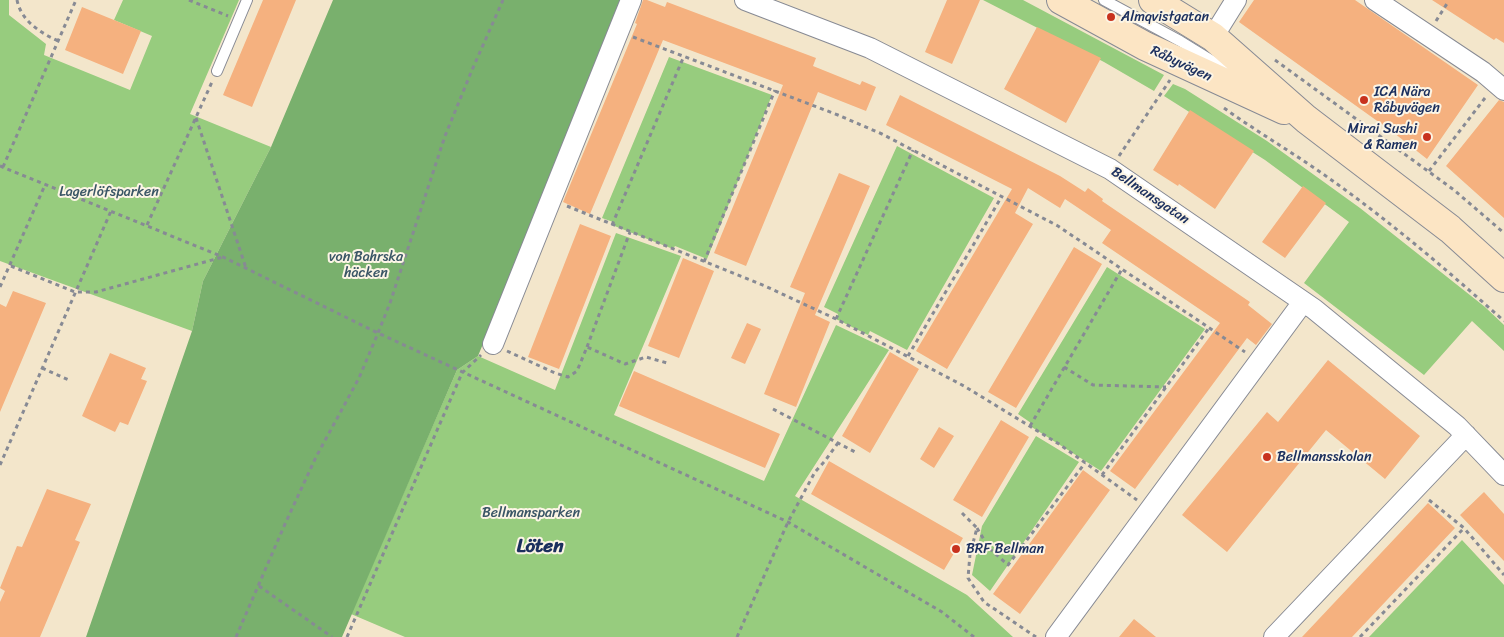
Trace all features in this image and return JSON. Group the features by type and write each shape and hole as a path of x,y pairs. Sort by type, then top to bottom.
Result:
{"main road":[{"name":"Råbyvägen","path":"1061,0 1145,46 1225,84 1306,119"},
{"name":"Råbyvägen","path":"1152,0 1213,37 1306,119 1450,229 1504,278"}],"street":[{"path":"493,344 631,0"},
{"name":"Bellmansgatan","path":"745,0 870,48 1110,169 1304,302 1457,426 1504,475"},
{"path":"1213,37 1236,0"},
{"path":"1375,0 1483,72 1495,93"},
{"path":"1056,637 1304,302"},
{"path":"1274,637 1466,435"}],"lane":[{"path":"217,71 247,0"},
{"name":"Råbyvägen","path":"1104,0 1180,41 1306,119"}],"path":[{"path":"17,0 18,6 28,21 42,34 58,41"},
{"path":"76,0 2,167 223,257 378,333 788,522 942,612 974,637"},
{"path":"189,0 238,20"},
{"path":"236,637 316,457 359,378 378,333 390,303 446,136 472,70 503,0"},
{"path":"1433,26 1448,2"},
{"path":"619,31 838,115 882,134 1002,196 1058,226 1259,362"},
{"path":"612,224 684,56"},
{"path":"1267,56 1429,171 1504,233"},
{"path":"147,225 217,71"},
{"path":"1110,169 1173,75"},
{"path":"704,262 775,90"},
{"path":"1429,171 1495,93"},
{"path":"1220,105 1278,143 1373,211 1504,321"},
{"path":"196,117 246,268"},
{"path":"836,319 912,150"},
{"path":"0,287 45,185"},
{"path":"908,356 1002,196"},
{"path":"552,200 765,286 836,319 908,356 964,386 1060,444 1150,510"},
{"path":"0,465 111,211"},
{"path":"347,637 462,372 493,344 555,373 568,377 577,371 630,232"},
{"path":"10,266 75,292 96,292 223,257"},
{"path":"1030,426 1122,269"},
{"path":"1102,475 1209,328"},
{"path":"587,347 624,364 646,356 667,363"},
{"path":"1064,367 1093,385 1166,387"},
{"path":"42,368 71,381"},
{"path":"773,409 858,453"},
{"path":"737,637 788,522 815,472 826,461 838,443"},
{"path":"962,513 977,528 989,548 1008,565 1085,462"},
{"path":"1416,488 1464,528 1504,575"},
{"path":"977,528 970,554 968,578 984,602 1036,637"},
{"path":"1360,637 1464,528"},
{"path":"258,586 332,637"}],"green space":[{"name":"Lagerlöfsparken","path":"0,0 9,0 9,15 46,44 44,55 130,90 152,36 114,20 123,0 239,0 190,114 271,147 203,281 192,331 0,261"},
{"name":"von Bahrska häcken","path":"333,0 624,0 478,356 457,370 342,637 86,637 192,331 203,281 271,147"},
{"path":"983,0 1023,0 1164,75 1154,91 1104,62"},
{"path":"669,57 772,95 707,259 675,246 673,249 612,225 613,222 602,218"},
{"path":"1173,84 1185,89 1267,141 1360,208 1485,307 1504,325 1504,351 1472,321 1424,375 1304,283 1349,222 1265,160 1164,96"},
{"path":"897,146 994,198 907,350 870,331 868,335 836,319 838,314 824,307"},
{"name":"Bellmansparken","path":"616,233 681,256 614,415 764,481 836,325 889,350 795,496 967,595 1013,637 405,637 351,614 457,370 478,356 555,390"},
{"path":"1107,267 1205,329 1101,471 1030,426 1031,423 1018,414"},
{"path":"1036,436 1079,462 990,591 972,575 982,526"},
{"path":"1462,540 1504,585 1504,637 1369,637"}],"building":[{"path":"263,0 296,0 252,107 223,95"},
{"path":"643,0 665,7 667,2 816,58 813,66 860,85 862,81 876,87 866,111 818,92 746,266 714,253 783,85 663,40 590,214 563,202 637,24 635,23"},
{"path":"947,0 980,0 952,64 925,52"},
{"path":"1254,0 1355,0 1478,85 1427,159 1394,133 1239,22"},
{"path":"1432,0 1504,0 1504,43 1496,38 1494,40"},
{"path":"82,7 141,31 123,74 65,50"},
{"path":"1037,27 1101,58 1066,123 1004,89"},
{"path":"900,95 1060,176 1085,192 1088,188 1103,199 1102,201 1250,302 1248,305 1272,324 1256,345 1247,338 1135,489 1110,471 1220,323 1102,243 1111,230 1065,199 1060,208 1028,188 1015,213 1033,224 947,369 916,351 1012,189 886,125"},
{"path":"1499,100 1504,102 1504,218 1446,166"},
{"path":"1190,110 1254,151 1215,209 1179,184 1178,186 1153,170"},
{"path":"839,173 870,186 815,315 830,322 796,407 764,394 805,293 790,287"},
{"path":"1303,186 1326,203 1285,258 1262,242"},
{"path":"580,224 611,236 559,369 528,357"},
{"path":"1074,247 1102,264 1016,408 988,392"},
{"path":"683,258 714,271 679,358 648,346"},
{"path":"13,291 46,303 0,412 0,304 6,307"},
{"path":"747,323 761,329 745,364 731,358"},
{"path":"890,352 919,369 870,453 842,436"},
{"path":"110,353 146,368 141,379 147,381 128,425 120,422 115,432 82,416"},
{"name":"Bellmansskolan","path":"1328,360 1420,436 1385,479 1326,430 1227,552 1182,515 1267,412 1278,422"},
{"path":"634,371 780,434 765,468 619,406"},
{"path":"1001,420 1029,437 982,517 953,500"},
{"path":"939,427 954,436 934,468 920,459"},
{"path":"829,461 963,538 944,570 811,494"},
{"path":"1083,470 1110,490 1020,614 993,594"},
{"path":"47,489 91,504 75,540 80,542 40,637 0,637 0,602 5,591 0,588 17,546 22,547"},
{"path":"1484,492 1504,514 1504,561 1460,515"},
{"path":"1428,503 1455,528 1352,637 1302,637"},
{"path":"1134,619 1156,637 1119,637"}],"place":[{"name":"Almqvistgatan","path":"1111,17"},
{"name":"ICA Nära Råbyvägen","path":"1364,100"},
{"name":"Mirai Sushi & Ramen","path":"1427,137"},
{"name":"Bellmansskolan","path":"1267,457"},
{"name":"BRF Bellman","path":"956,549"}],"district":[{"name":"Löten","path":"540,547"}]}
